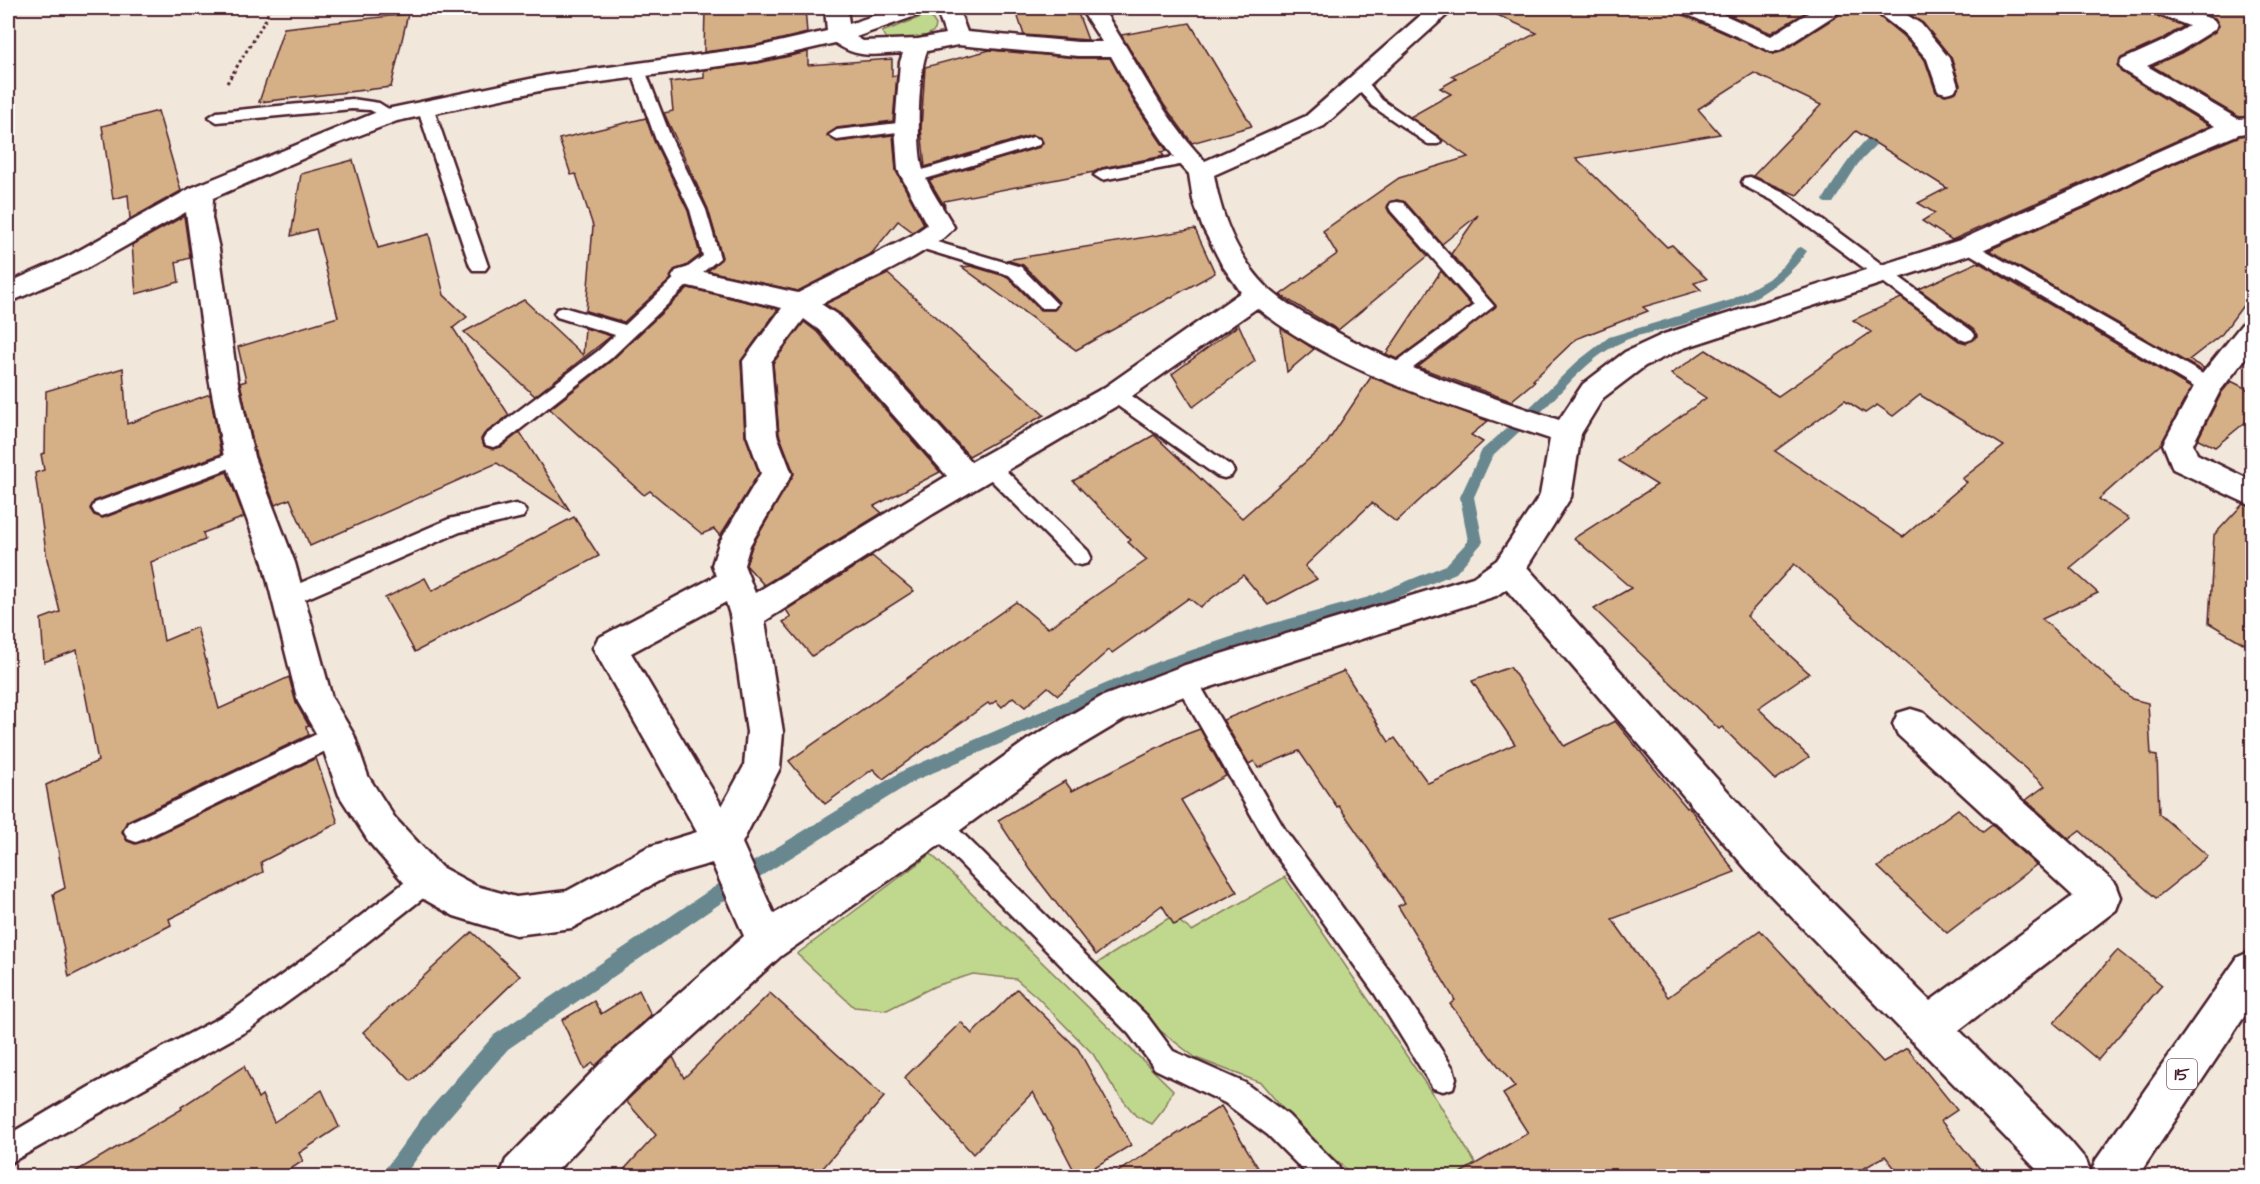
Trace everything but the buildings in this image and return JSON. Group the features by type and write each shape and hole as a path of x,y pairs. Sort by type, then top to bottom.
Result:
{"street":[{"path":"836,8 839,35 858,48 918,46 958,38 1078,49 1118,50"},
{"path":"8,294 78,262 200,194 390,115 549,82 757,54 839,35 916,8"},
{"path":"947,8 958,38"},
{"path":"1091,8 1148,101 1195,166 1207,205 1239,270 1258,294 1281,312 1329,342 1394,373 1460,398 1566,433"},
{"path":"1195,166 1316,121 1441,8"},
{"path":"1692,8 1772,45 1830,8"},
{"path":"1882,8 1913,29 1938,58 1946,86"},
{"path":"2163,8 2206,25 2172,46 2130,65 2243,126"},
{"path":"734,869 762,768 765,732 747,615 728,565 735,543 777,474 762,435 757,361 801,303 920,242 941,227 910,170 907,127 911,62 918,46"},
{"path":"522,1176 620,1074 767,942 938,825 1040,751 1113,708 1185,680 1484,587 1509,569 1555,497 1566,433 1593,391 1635,359 1674,341 1969,246 2079,198 2147,164 2243,126"},
{"path":"200,194 199,218 207,249 224,378 239,457 289,597 316,702 336,735 352,783 382,830 427,880 468,903 516,916 572,909 661,860 734,869"},
{"path":"686,277 801,303 830,323 978,473"},
{"path":"747,615 978,473 1115,394 1258,294"},
{"path":"2253,332 2208,386 2178,444 2184,461 2253,494"},
{"path":"1509,569 1769,866 2055,1156 2070,1176"},
{"path":"734,582 610,648 734,869 767,942"},
{"path":"1911,724 2102,897 1929,1027"},
{"name":"15","path":"2112,1176 2253,971"}],"lane":[{"path":"493,440 603,355 686,277 712,258 699,210 664,140 638,70"},
{"path":"1359,81 1377,104 1433,141"},
{"path":"217,117 352,104 374,106 390,115"},
{"path":"425,107 479,266"},
{"path":"837,135 907,127"},
{"path":"915,177 1033,142"},
{"path":"1102,175 1195,166"},
{"path":"1750,182 1778,196 1966,335"},
{"path":"1394,373 1485,306 1397,207"},
{"path":"920,242 1015,271 1048,304"},
{"path":"1969,246 2208,386"},
{"path":"563,313 627,332"},
{"path":"1115,394 1224,471"},
{"path":"102,508 239,457"},
{"path":"978,473 1081,557"},
{"path":"289,597 456,525 516,512"},
{"path":"1185,680 1277,838 1384,985 1443,1078"},
{"path":"136,831 336,735"},
{"path":"938,825 1131,1017 1164,1060 1235,1093 1278,1125 1328,1176"},
{"path":"8,1150 99,1097 241,1020 324,960 427,880"}],"path":[{"path":"8,10 16,8"}],"green space":[{"path":"929,14 936,25 935,30 926,36 888,42 882,32"},
{"path":"931,854 1173,1090 1164,1109 1152,1124 1136,1116 1115,1090 1093,1054 1016,979 973,974 935,986 887,1010 854,1007 797,954"},
{"path":"1285,877 1438,1102 1483,1176 1354,1176 1301,1130 1261,1083 1196,1058 1145,1019 1096,964 1172,916 1192,931"}],"waterway":[{"path":"1829,200 1854,162 1886,129"},
{"path":"1534,411 1582,364 1614,340 1735,303 1772,282 1788,268 1801,251"},
{"path":"392,1176 430,1124 501,1042 747,875 910,775 1165,666 1267,631 1372,602 1451,569 1476,542 1467,497 1487,454 1513,431"}]}
